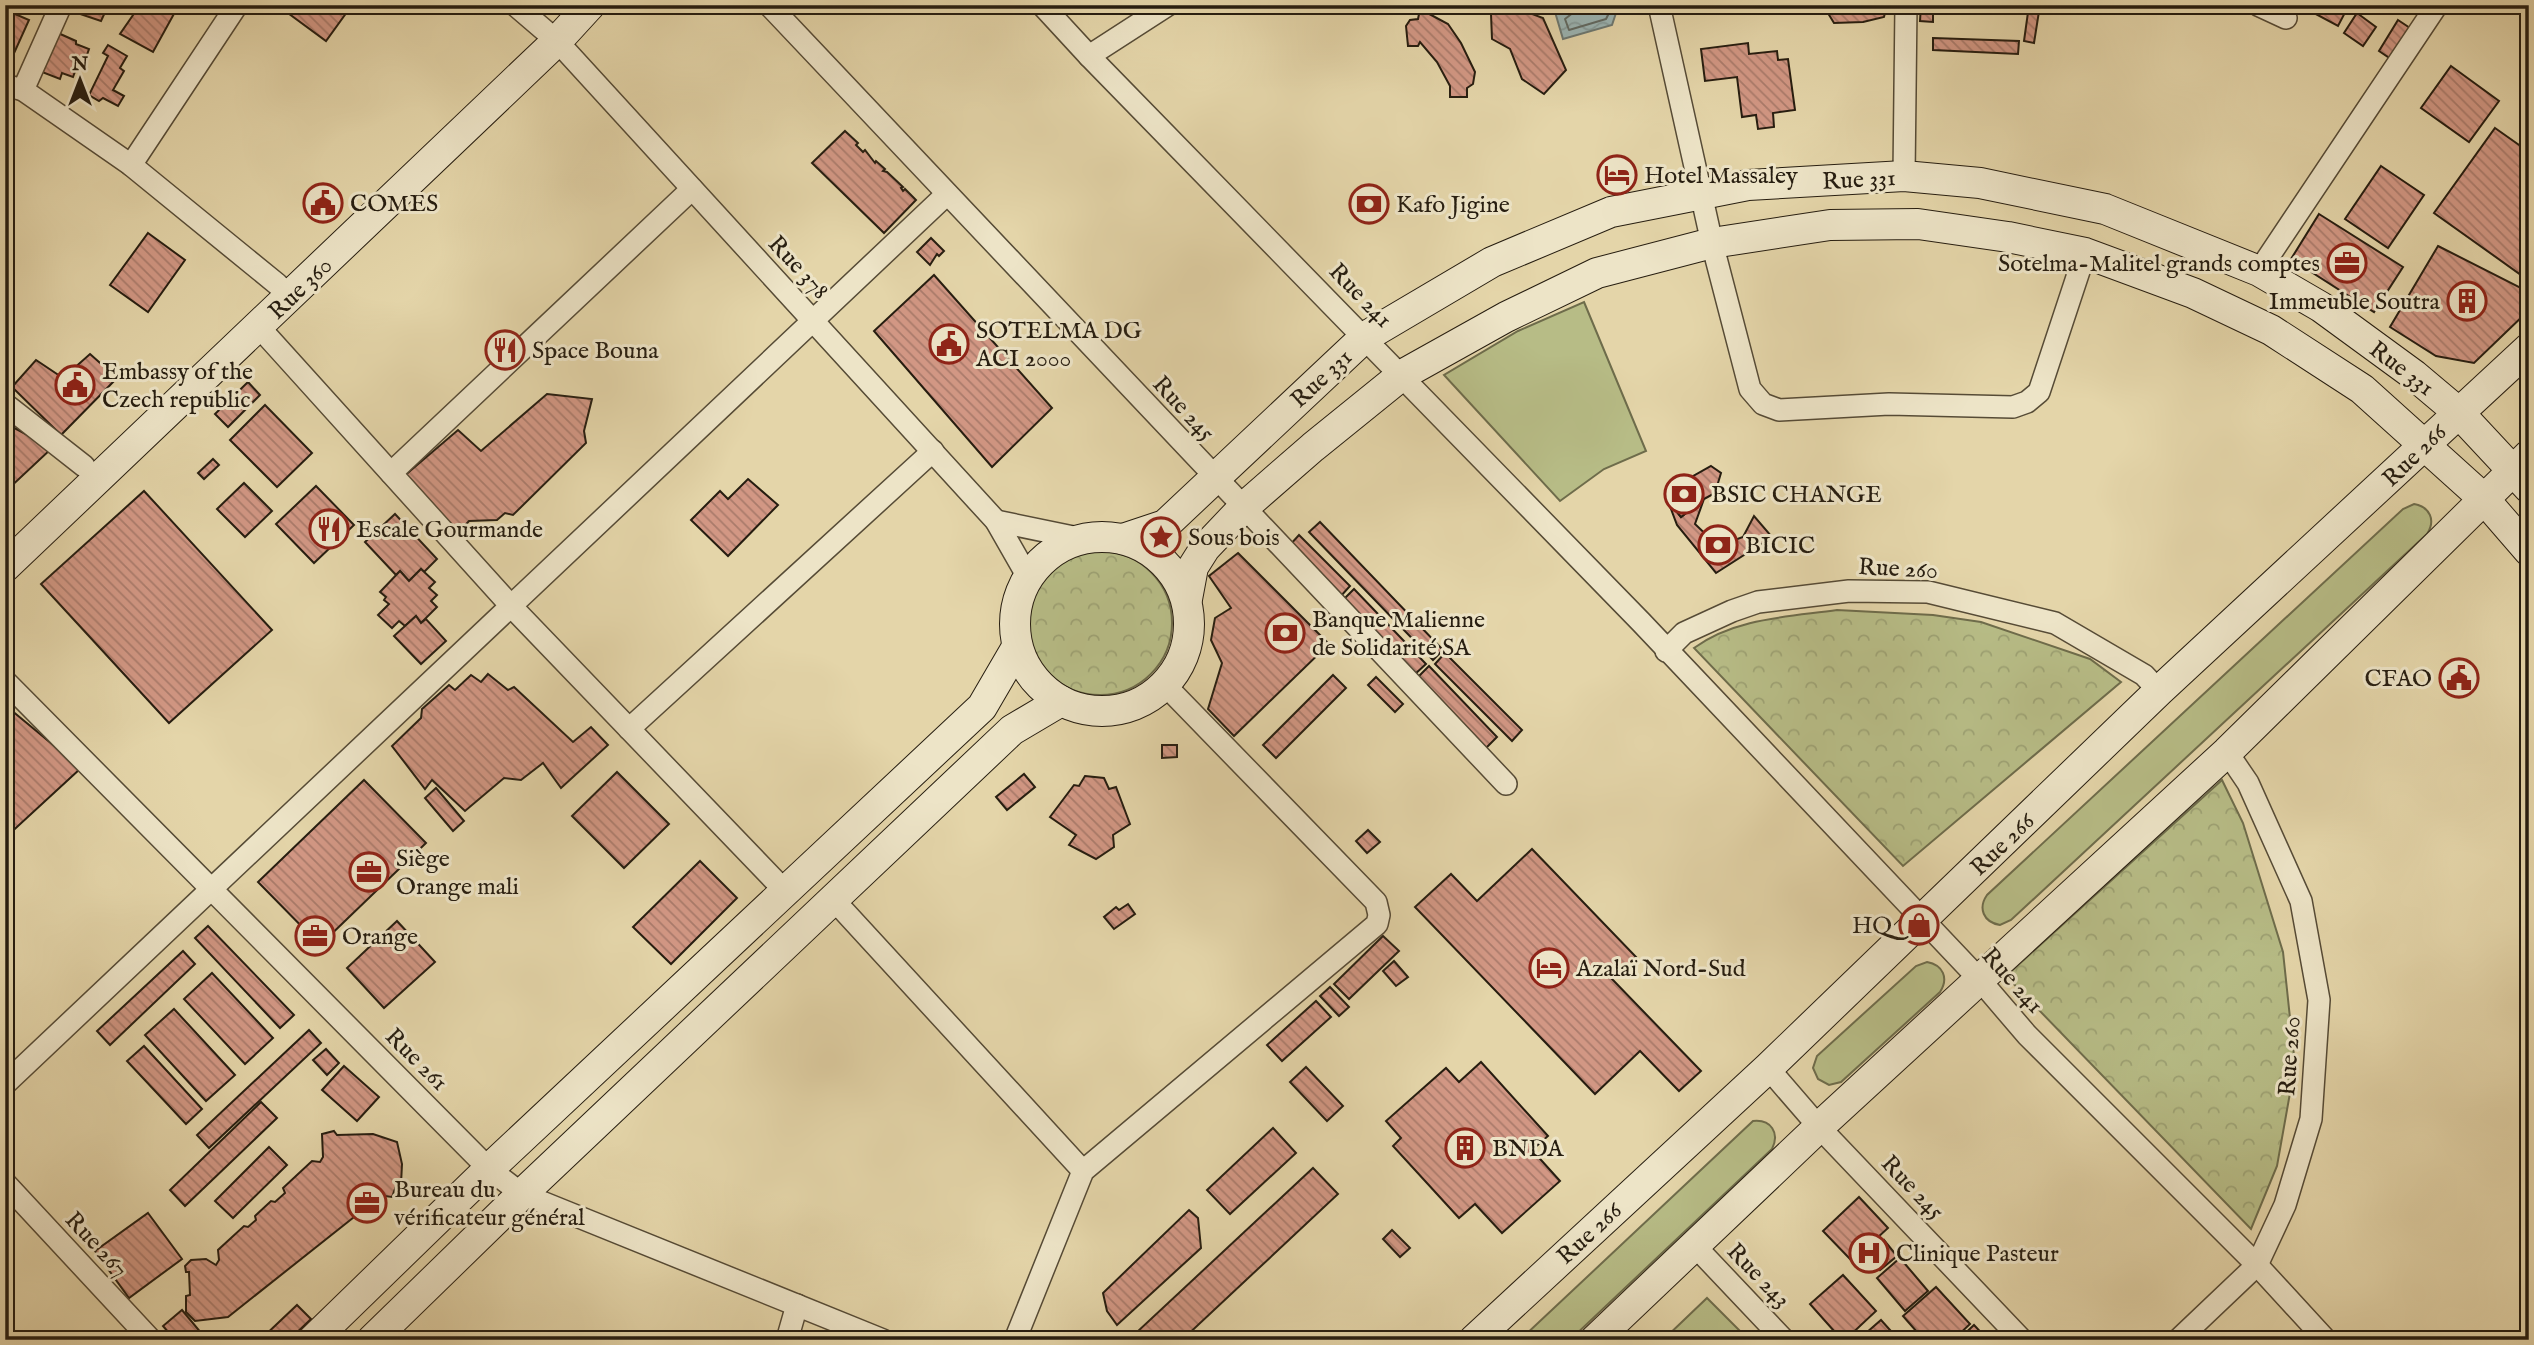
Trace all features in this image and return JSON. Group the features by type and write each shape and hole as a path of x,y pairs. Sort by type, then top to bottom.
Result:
{"street":[{"path":"5,541 84,466 283,291 131,165 14,87 61,5"},
{"name":"Rue 378","path":"515,5 549,35 996,521 1028,577"},
{"path":"549,35 563,5"},
{"name":"Rue 360","path":"5,567 259,327 283,291 549,35 590,5"},
{"name":"Rue 245","path":"769,5 1506,784"},
{"name":"Rue 241","path":"1042,5 1641,622 1980,980 2027,1035 2257,1265 2326,1340"},
{"path":"1089,56 1168,5"},
{"path":"1659,5 1712,243 1750,389 1763,404 1779,410 1889,404 2013,407 2027,402 2039,392 2085,253"},
{"path":"1904,176 1906,5"},
{"path":"2258,5 2286,18"},
{"path":"2259,271 2437,5"},
{"path":"131,165 228,8"},
{"name":"Rue 331","path":"1123,539 1165,525 1365,337 1504,257 1611,212 1748,186 1904,176 1980,183 2105,209 2259,271 2321,307 2414,375 2523,471"},
{"path":"391,473 692,189"},
{"path":"5,1084 947,194"},
{"name":"Rue 331","path":"1186,599 1193,568 1205,548 1243,508 1402,375 1506,317 1597,273 1712,243 1830,225 1918,224 2008,237 2085,253 2193,293 2271,330 2362,388 2484,499 2529,551"},
{"path":"259,327 511,606 785,891"},
{"name":"Rue 266","path":"1474,1340 1768,1068 2159,691 2529,348"},
{"path":"5,404 84,466"},
{"path":"629,729 933,452"},
{"path":"1595,1340 1819,1127 2227,752 2484,499 2523,471"},
{"path":"996,521 1083,538 1123,539 1144,547 1163,561 1177,578 1186,599 1190,622 1188,645 1179,667 1165,685 1143,702 1116,710 1088,710 1061,701 1041,688 1027,669 1017,647 1014,623 1018,599 1028,577 1043,559 1062,546 1083,538"},
{"name":"Rue 260","path":"1666,650 1684,633 1758,602 1849,590 1928,592 2055,623 2144,675 2159,691"},
{"path":"313,1340 489,1169 982,707 1017,647"},
{"name":"Rue 261","path":"5,681 489,1169 522,1194 883,1340"},
{"path":"1015,1340 1083,1171 1377,923 1379,915 1376,902 1165,685"},
{"path":"372,1340 522,1194 1012,730 1061,701"},
{"name":"Rue 260","path":"2178,1340 2257,1265 2285,1205 2311,1119 2319,1000 2301,901 2248,783 2227,752"},
{"path":"833,899 1083,1171"},
{"name":"Rue 245","path":"1768,1068 1819,1127 2022,1340"},
{"name":"Rue 267","path":"5,1183 151,1340"},
{"name":"Rue 243","path":"1695,1246 1784,1340"},
{"path":"787,1340 797,1305"}],"green space":[{"path":"1584,302 1646,451 1604,469 1560,501 1444,375 1518,331"},
{"path":"2414,504 2424,508 2430,515 2431,524 2427,534 2011,920 2000,925 1986,918 1983,905 1987,895 2403,509"},
{"path":"1100,551 1127,557 1151,572 1166,596 1172,623 1166,650 1151,674 1127,689 1100,695 1073,689 1049,674 1034,650 1028,623 1034,596 1049,572 1073,557"},
{"path":"1837,610 1933,615 1981,622 2090,659 2121,682 1903,866 1694,648 1727,630 1762,620"},
{"path":"2222,780 2243,823 2283,952 2295,1065 2277,1166 2251,1229 2006,976"},
{"path":"1927,962 1937,966 1943,973 1944,982 1940,992 1841,1082 1829,1085 1818,1079 1813,1068 1817,1056 1916,966"},
{"path":"1753,1121 1765,1122 1772,1128 1775,1138 1772,1149 1570,1340 1520,1340"},
{"path":"1707,1298 1749,1340 1663,1340"}],"water":[{"path":"1579,5 1612,5 1617,10 1612,25 1563,39 1555,12"}],"building":[{"path":"70,5 105,5 107,8 101,21 68,10"},
{"path":"140,5 166,5 175,12 153,52 120,34"},
{"path":"277,5 352,5 326,41"},
{"path":"1502,5 1543,18 1566,70 1544,94 1522,79 1510,49 1492,39 1491,14"},
{"path":"1823,5 1887,5 1884,17 1863,22 1834,23"},
{"path":"1921,5 1933,5 1933,22 1920,21"},
{"path":"2029,5 2040,5 2034,43 2024,41"},
{"path":"2299,5 2349,5 2338,26"},
{"path":"1420,9 1448,24 1461,43 1475,72 1473,84 1467,88 1467,97 1450,97 1450,86 1437,62 1420,42 1418,46 1408,46 1406,26 1410,20 1418,19"},
{"path":"8,11 29,20 11,60 5,57 5,15"},
{"path":"2357,13 2376,27 2363,46 2344,33"},
{"path":"2398,20 2410,28 2391,59 2379,51"},
{"path":"58,33 89,49 84,63 79,61 73,77 62,73 60,79 42,72"},
{"path":"1933,38 2019,41 2018,54 1933,50"},
{"path":"1748,43 1749,54 1777,51 1778,60 1788,59 1795,110 1773,113 1774,127 1758,129 1756,115 1742,117 1737,77 1705,81 1701,49"},
{"path":"108,45 127,56 120,68 124,71 113,90 124,96 118,106 103,98 99,101 89,95 108,56 103,53"},
{"path":"2451,66 2499,101 2469,142 2421,108"},
{"path":"2495,128 2529,152 2529,264 2521,275 2434,213"},
{"path":"845,131 863,152 865,150 875,163 876,161 885,169 883,171 903,187 903,191 905,189 916,200 884,233 812,163"},
{"path":"2381,166 2424,195 2388,248 2345,219"},
{"name":"Sotelma-Malitel grands comptes","path":"2319,214 2403,267 2374,312 2291,259"},
{"path":"148,233 185,260 148,312 110,285"},
{"path":"931,238 944,251 939,256 937,254 930,265 917,252"},
{"name":"Immeuble Soutra","path":"2438,246 2529,292 2529,310 2474,363 2436,356 2390,327"},
{"path":"934,275 1052,408 992,467 874,331"},
{"path":"90,354 117,378 61,435 12,387 36,360 63,378"},
{"path":"248,382 260,395 228,427 215,414"},
{"path":"547,394 592,399 584,431 586,443 513,515 505,513 497,520 469,521 459,532 403,477 458,430 481,451"},
{"path":"265,405 312,453 277,487 230,440"},
{"path":"5,423 52,448 5,492"},
{"path":"213,459 219,465 204,479 198,473"},
{"path":"1711,466 1721,473 1715,493 1704,499 1695,524 1718,546 1743,537 1754,516 1772,537 1716,573 1677,525 1668,501 1681,517 1699,503 1686,487 1688,479"},
{"path":"748,479 778,505 728,556 691,520 720,491 728,499"},
{"path":"244,483 272,511 245,537 217,509"},
{"path":"316,486 354,525 314,563 276,524"},
{"path":"1686,487 1699,503 1681,517 1668,501"},
{"path":"144,491 272,630 169,723 41,584"},
{"path":"395,514 437,559 424,572 421,569 409,581 400,571 396,575 365,542"},
{"path":"1320,522 1443,650 1433,660 1309,532"},
{"path":"1299,535 1350,586 1340,597 1289,546"},
{"path":"1238,553 1329,644 1234,736 1208,709 1222,663 1211,640 1215,618 1231,608 1209,576"},
{"path":"421,569 435,582 429,588 437,595 431,601 437,607 421,623 416,616 405,626 399,621 392,628 378,615 389,604 380,592 400,571 409,581"},
{"path":"1354,589 1426,664 1414,675 1343,600"},
{"path":"416,616 421,623 426,619 446,641 421,664 394,636"},
{"path":"1445,653 1522,730 1512,741 1435,664"},
{"path":"1429,666 1497,737 1486,748 1418,677"},
{"path":"488,674 508,690 514,687 573,742 591,727 608,745 561,788 543,763 521,780 504,778 465,811 432,780 425,789 392,746 421,718 422,709 449,685 455,690 471,675 481,682"},
{"path":"1333,675 1346,688 1276,758 1263,745"},
{"path":"1376,677 1403,704 1395,712 1368,685"},
{"path":"5,705 81,768 5,838"},
{"path":"1162,745 1177,745 1177,757 1162,758"},
{"path":"617,772 669,824 624,868 572,816"},
{"path":"1024,774 1035,787 1007,810 996,797"},
{"path":"1085,776 1104,778 1109,789 1116,787 1130,824 1113,835 1114,847 1096,859 1069,845 1076,835 1050,817 1074,785 1079,786"},
{"path":"364,780 426,843 320,945 258,882"},
{"path":"436,788 464,821 453,831 425,798"},
{"path":"1368,830 1380,842 1367,853 1356,841"},
{"name":"Azalaï Nord-Sud","path":"1532,849 1636,957 1612,979 1701,1071 1679,1091 1640,1051 1595,1094 1415,907 1451,874 1477,901"},
{"path":"700,861 737,898 671,964 633,927"},
{"path":"1128,904 1135,914 1114,929 1104,917 1116,907 1119,910"},
{"path":"397,921 435,962 384,1008 347,968"},
{"path":"208,926 294,1015 280,1028 195,938"},
{"path":"1383,936 1399,951 1349,999 1334,984"},
{"path":"183,951 195,964 110,1045 97,1031"},
{"path":"1394,961 1408,977 1396,986 1383,971"},
{"path":"212,973 273,1038 245,1064 184,999"},
{"path":"1330,987 1349,1007 1339,1016 1320,996"},
{"path":"1316,1001 1331,1017 1282,1061 1267,1045"},
{"path":"174,1009 235,1075 206,1101 145,1035"},
{"path":"309,1030 321,1043 209,1148 197,1135"},
{"path":"144,1046 202,1109 186,1124 127,1061"},
{"path":"326,1049 339,1063 327,1075 313,1060"},
{"name":"BNDA","path":"1481,1062 1548,1136 1532,1150 1560,1181 1502,1233 1475,1204 1459,1218 1393,1146 1401,1138 1386,1121 1446,1068 1459,1082"},
{"path":"344,1066 379,1097 357,1121 322,1090"},
{"path":"1306,1067 1343,1106 1327,1121 1290,1082"},
{"path":"261,1102 277,1118 185,1206 170,1190"},
{"path":"1273,1128 1296,1153 1230,1214 1207,1190"},
{"path":"334,1131 337,1135 373,1134 397,1142 402,1164 401,1184 396,1186 392,1197 369,1194 373,1202 228,1317 195,1321 186,1312 186,1296 190,1295 189,1272 186,1272 185,1266 191,1260 206,1259 216,1265 219,1260 218,1250 244,1226 248,1227 256,1220 255,1216 271,1201 275,1202 285,1193 283,1188 312,1161 320,1162 323,1157 322,1134"},
{"path":"269,1147 287,1165 233,1218 215,1201"},
{"path":"1313,1168 1338,1194 1182,1340 1144,1340 1137,1332"},
{"path":"1859,1197 1888,1228 1852,1261 1823,1231"},
{"path":"1189,1210 1198,1218 1201,1248 1117,1325 1107,1311 1103,1293"},
{"path":"148,1213 182,1259 129,1298 95,1251"},
{"path":"1392,1230 1410,1248 1400,1257 1383,1239"},
{"path":"1884,1240 1897,1256 1880,1270 1867,1254"},
{"path":"1900,1258 1928,1291 1905,1311 1877,1278"},
{"path":"1843,1275 1876,1311 1845,1340 1842,1340 1810,1304"},
{"path":"1936,1287 1970,1324 1953,1340 1924,1340 1903,1316"},
{"path":"297,1305 311,1319 289,1340 260,1340"},
{"path":"182,1310 207,1340 175,1340 163,1326"},
{"path":"1881,1320 1899,1340 1858,1340"},
{"path":"1974,1325 1988,1340 1958,1340"}],"place":[{"name":"Hotel Massaley","path":"1617,175"},
{"name":"COMES","path":"323,203"},
{"name":"Kafo Jigine","path":"1369,204"},
{"name":"Sotelma-Malitel grands comptes","path":"2347,263"},
{"name":"Immeuble Soutra","path":"2467,301"},
{"name":"SOTELMA DG ACI 2000","path":"949,344"},
{"name":"Space Bouna","path":"505,350"},
{"name":"Embassy of the Czech republic","path":"75,385"},
{"name":"BSIC CHANGE","path":"1684,494"},
{"name":"Escale Gourmande","path":"329,529"},
{"name":"Sous bois","path":"1161,537"},
{"name":"BICIC","path":"1718,545"},
{"name":"Banque Malienne de Solidarité SA","path":"1285,633"},
{"name":"CFAO","path":"2459,678"},
{"name":"Siège Orange mali","path":"369,872"},
{"name":"HQ","path":"1919,925"},
{"name":"Orange","path":"315,936"},
{"name":"Azalaï Nord-Sud","path":"1549,968"},
{"name":"BNDA","path":"1465,1148"},
{"name":"Bureau du vérificateur général","path":"367,1203"},
{"name":"Clinique Pasteur","path":"1869,1253"}]}
